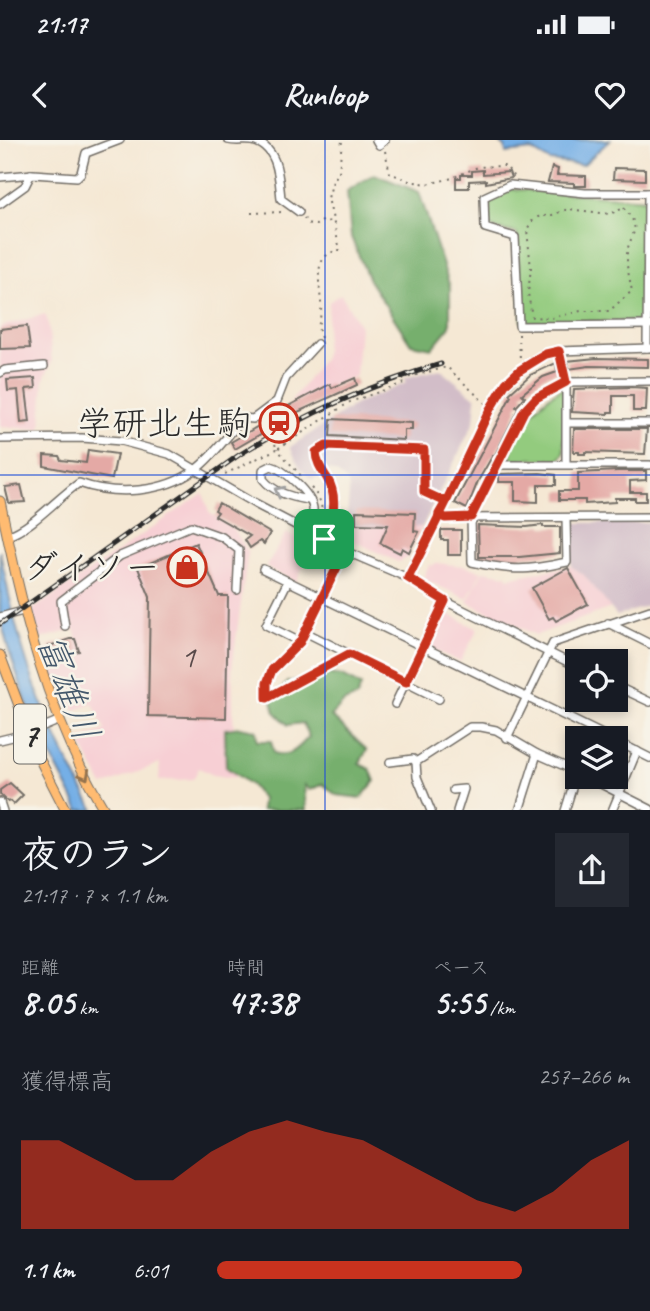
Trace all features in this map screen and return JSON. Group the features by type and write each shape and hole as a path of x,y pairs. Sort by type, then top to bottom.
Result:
{"main road":[{"name":"7","path":"0,501 23,611 58,720 105,810"},
{"name":"7","path":"0,655 29,733 66,810"}],"street":[{"path":"0,177 31,174 77,177 81,173 86,153 120,140"},
{"path":"228,140 254,141 269,152 280,174 281,199 299,212"},
{"path":"0,204 25,186 31,174"},
{"path":"408,578 490,409 506,383 520,370 546,354 559,351 649,348 649,325 649,276 649,230 649,193 585,193 510,186 484,197 485,228 515,237 519,326 649,325"},
{"path":"7,536 21,531 60,495 79,483 92,488 122,492 166,486 196,470 243,418 253,419 277,401 286,378 317,344"},
{"path":"559,351 566,382 566,464"},
{"path":"0,373 5,370 44,366"},
{"path":"566,518 567,562 530,570 507,569 472,562 471,517 518,422 532,402 566,382 650,381"},
{"path":"567,423 650,423"},
{"path":"0,439 82,438 121,441 169,454 345,551 408,578 445,601 565,661"},
{"path":"324,539 333,516 333,490 316,458 316,452 326,446 424,450 424,492 446,502"},
{"path":"497,465 650,465"},
{"path":"305,529 313,510 308,500 302,489 278,468 271,466 263,470 263,479 267,485 289,496 308,500"},
{"path":"439,514 445,518 650,517"},
{"path":"65,626 61,601 120,556 191,526 222,537 239,550 237,590"},
{"path":"345,551 300,642 272,670 267,683 267,698 349,654"},
{"path":"262,569 585,726"},
{"path":"288,581 267,625 300,642"},
{"path":"395,704 445,601"},
{"path":"507,737 553,643 650,610"},
{"path":"0,617 23,611"},
{"path":"608,623 650,644"},
{"path":"305,632 439,699"},
{"path":"628,692 650,702"},
{"path":"0,740 29,733 58,720"},
{"path":"416,762 470,727 496,730 565,767"},
{"path":"628,747 650,758"},
{"path":"612,810 637,751"},
{"path":"519,810 537,754"},
{"path":"390,762 413,759 416,762"},
{"path":"416,762 417,777 431,810"},
{"path":"453,790 464,789 457,810"},
{"path":"565,810 572,789"},
{"path":"610,789 650,809"},
{"path":"0,802 3,810"}],"path":[{"path":"317,344 321,338 317,326 321,310 317,275 324,260 334,251 340,250 328,198 339,172 342,140"},
{"path":"381,140 390,173 409,181 427,184 478,167 506,166 510,168 513,176 520,180"},
{"path":"624,208 632,218 635,229 628,250 632,291 609,311 581,311 551,318 532,317 531,307 528,293 531,268 527,230 531,222 538,217 568,209 610,214 624,208"},
{"path":"519,326 520,370"},
{"path":"225,474 277,449 350,402 404,383 402,379 438,368 447,367 490,409"},
{"path":"275,444 277,449"}],"shaded area":[{"path":"341,294 360,326 356,376 290,403 324,358 329,302"},
{"path":"45,314 52,361 44,379 41,429 0,427 0,327"},
{"path":"440,369 476,398 474,422 422,527 346,526 348,482 329,470 312,480 300,468 290,447 356,404 406,383 405,378"},
{"path":"203,493 209,512 235,531 248,552 232,668 235,778 213,775 199,768 193,779 159,781 160,763 103,786 79,740 105,730 93,704 75,710 69,701 64,704 50,671 78,649 75,629 40,639 32,610"},
{"path":"650,522 650,605 617,616 584,575 571,566 570,528 574,523"},
{"path":"337,526 422,527 407,558 398,562 337,533"},
{"path":"286,533 312,547 296,582 266,567"},
{"path":"435,563 482,571 467,599 426,580 424,575 430,564 433,566"},
{"path":"571,566 584,575 611,608 536,635 467,602 483,571 508,575 507,578"},
{"path":"448,614 478,629 460,662 430,648 429,642 443,616"}],"green space":[{"path":"374,174 419,192 450,287 450,326 432,348 411,344 369,280 351,237 347,191"},
{"path":"512,189 646,199 645,318 640,321 522,322 517,233 489,225 490,199"},
{"path":"564,387 564,453 560,459 511,459 511,449 520,427 537,407"},
{"path":"322,673 342,676 361,686 357,697 344,702 331,716 367,750 359,764 370,769 375,781 361,798 336,795 323,784 310,790 304,785 306,810 261,810 262,799 251,785 226,767 225,729 240,727 256,730 257,741 271,741 274,753 294,751 309,737 303,723 288,725 275,712 272,700 288,682 312,679"}],"water":[{"path":"497,140 610,140 583,165 550,161 531,150 506,153 505,147"},
{"path":"0,551 16,625 39,697 70,766 94,810 79,810 33,721 0,616"}],"building":[{"path":"552,167 558,169 557,175 586,176 586,186 548,182"},
{"path":"614,168 645,169 645,180 613,179"},
{"path":"483,170 483,174 509,172 511,178 486,183 486,180 469,181 469,188 456,188 456,178 472,175 472,171"},
{"path":"27,326 30,348 0,349 0,329"},
{"path":"596,358 648,359 648,367 589,366 569,369 567,361"},
{"path":"556,363 557,372 543,377 522,394 525,397 516,407 518,409 495,455 478,481 467,509 455,503 511,396 509,394 530,375"},
{"path":"35,378 36,388 26,389 30,422 21,423 18,390 8,391 7,380"},
{"path":"355,378 357,385 300,411 235,449 231,442 260,425 262,420 330,384 332,388"},
{"path":"647,388 646,411 633,411 633,396 613,396 613,412 608,414 572,412 574,389"},
{"path":"331,419 412,423 412,430 404,430 404,440 330,436"},
{"path":"574,429 647,429 645,454 573,452"},
{"path":"88,450 117,454 112,479 44,466 44,455 86,463"},
{"path":"646,471 646,480 630,481 630,492 646,492 646,501 615,498 615,502 585,504 585,500 559,500 559,491 578,491 578,473"},
{"path":"499,474 556,475 556,485 538,485 538,502 515,501 515,482 499,482"},
{"path":"21,485 25,502 9,503 5,487"},
{"path":"219,503 270,533 264,544 260,541 250,548 245,540 250,536 215,516"},
{"path":"356,511 415,513 414,531 419,532 409,552 402,548 400,553 380,543 388,525 356,524"},
{"path":"478,525 560,527 560,553 479,557"},
{"path":"441,530 461,530 461,555 448,555 448,540 441,540"},
{"path":"196,543 219,596 228,596 226,718 148,716 150,597 138,568"},
{"path":"568,568 588,604 556,621 553,617 549,619 532,588"},
{"path":"75,639 79,651 53,657 49,646"},
{"path":"10,783 23,795 14,804 0,794 0,790"}],"railway":[{"path":"0,624 263,440 362,391 441,364"}],"place":[{"name":"学研北生駒","path":"279,423"},
{"name":"ダイソー","path":"187,567"}],"route":[{"path":"324,539 333,516 333,490 316,458 316,452 326,446 424,450 424,492 446,502 439,514 445,518 471,517 524,411 536,398 566,382 559,351 546,354 520,370 506,383 490,409 446,502 439,514 408,578 445,601 406,682 349,654 267,698 267,683 272,670 300,642 345,551 324,539"}],"water label":[{"name":"富雄川","path":"69,687"}]}
